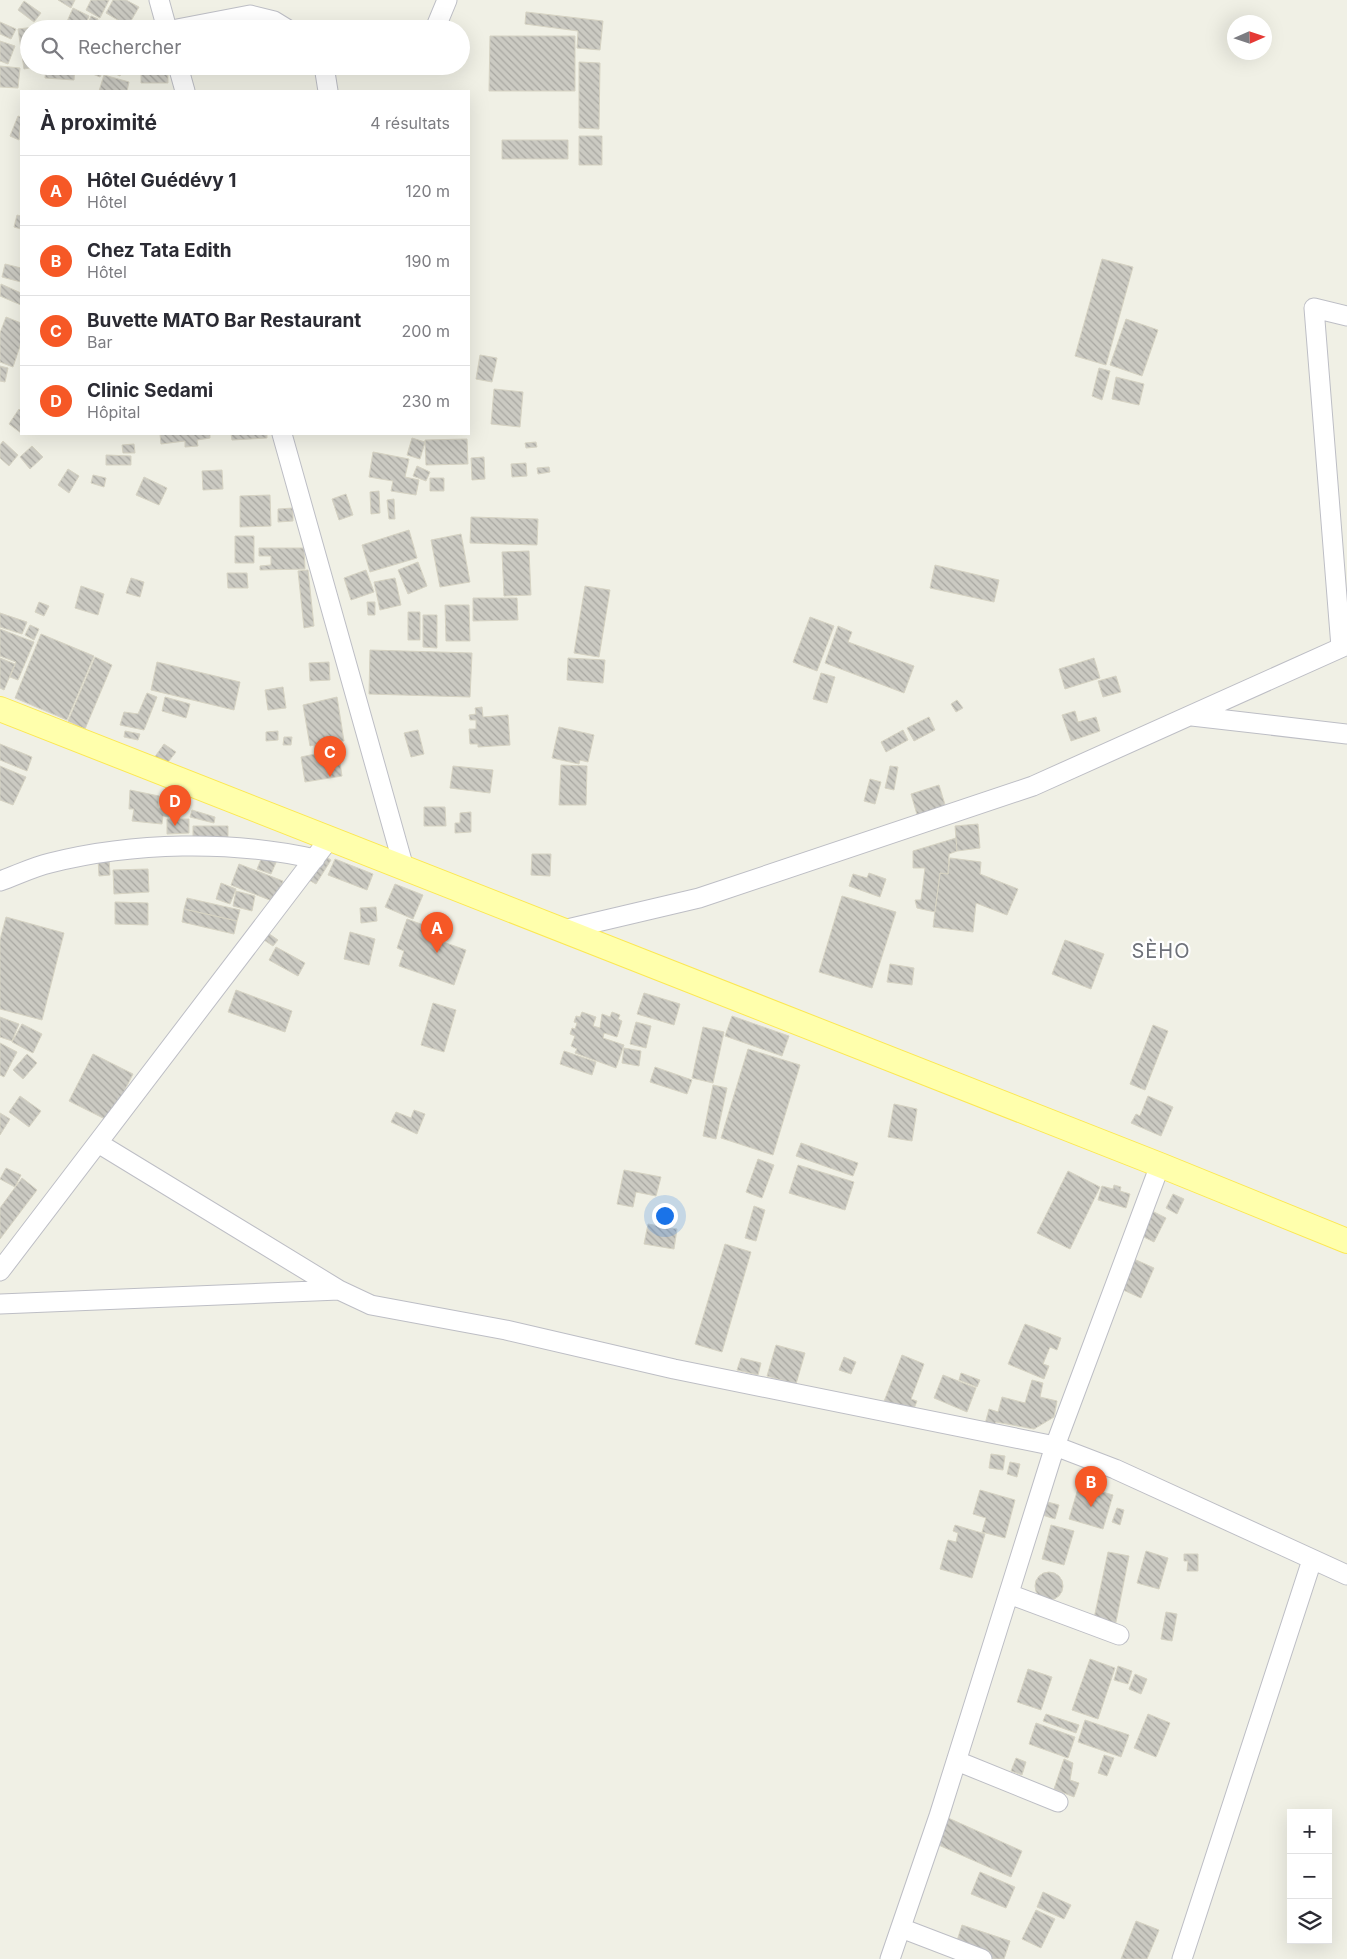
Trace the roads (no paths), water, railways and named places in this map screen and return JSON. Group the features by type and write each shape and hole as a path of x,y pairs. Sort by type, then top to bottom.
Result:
{"main road":[{"path":"0,709 1160,1165 1347,1241"}],"street":[{"path":"160,0 165,20"},
{"path":"439,20 447,0"},
{"path":"224,20 250,15 270,20"},
{"path":"181,75 185,90"},
{"path":"325,75 328,90"},
{"path":"563,930 698,898 1033,786 1344,646 1314,308 1347,316"},
{"path":"282,435 404,868"},
{"path":"1192,716 1347,734"},
{"path":"0,1271 330,838"},
{"path":"0,881 49,863 142,848 239,847 278,850 315,859"},
{"path":"98,1143 339,1290 370,1306 506,1330 674,1369 1055,1446 1114,1469 1347,1575"},
{"path":"890,1959 957,1761 1055,1446 1160,1165"},
{"path":"0,1304 339,1290"},
{"path":"1182,1959 1312,1560"},
{"path":"1009,1594 1119,1635"},
{"path":"957,1761 1058,1802"},
{"path":"901,1928 982,1959"}],"place":[{"name":"Buvette MATO Bar Restaurant","path":"330,777"},
{"name":"Clinic Sedami","path":"175,826"},
{"name":"Hôtel Guédévy 1","path":"437,953"},
{"name":"Chez Tata Edith","path":"1091,1507"}],"district":[{"name":"SÈHO","path":"1161,951"}]}
